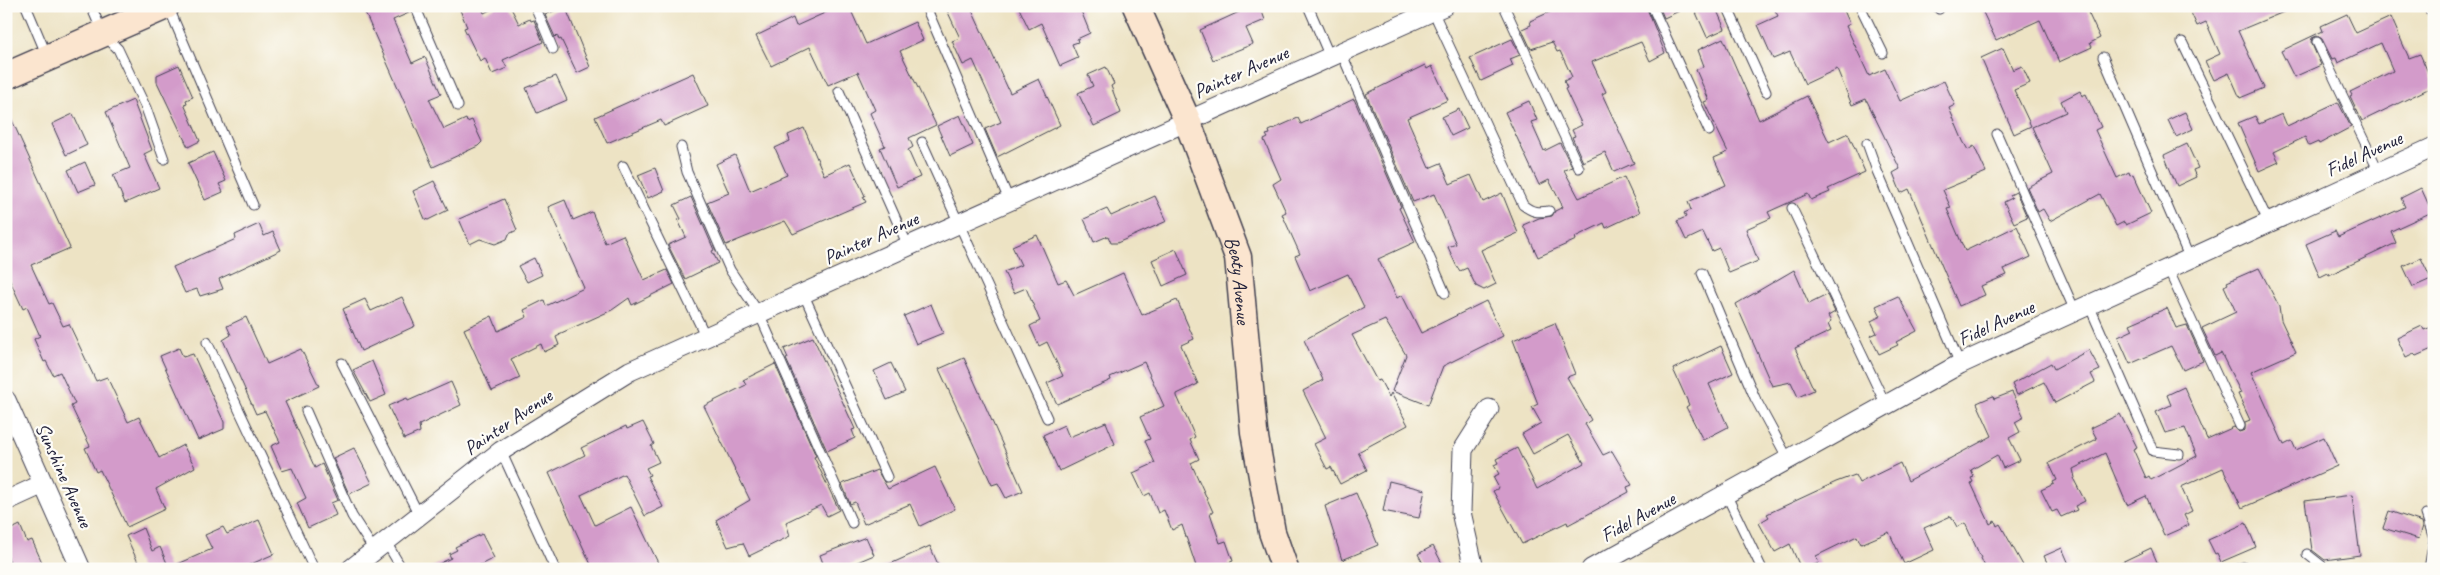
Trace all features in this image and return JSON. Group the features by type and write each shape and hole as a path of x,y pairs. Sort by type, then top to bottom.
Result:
{"street":[{"path":"6,76 167,6"},
{"name":"Beaty Avenue","path":"1136,6 1187,120 1238,257 1254,432 1272,532 1285,569"},
{"name":"Painter Avenue","path":"355,567 501,451 630,371 1187,120 1439,9"},
{"name":"Fidel Avenue","path":"1591,569 1960,364 2434,147"},
{"name":"Sunshine Avenue","path":"6,400 81,569"},
{"path":"1474,569 1461,512 1463,450 1489,409"},
{"path":"6,501 43,484"}],"lane":[{"path":"26,6 48,58"},
{"path":"92,6 103,34 118,49 146,108 164,158"},
{"path":"167,6 253,205"},
{"path":"415,6 458,106"},
{"path":"535,6 553,49"},
{"path":"1308,6 1336,54 1445,292"},
{"path":"1504,6 1579,168"},
{"path":"1652,6 1709,131"},
{"path":"1727,6 1766,92"},
{"path":"1860,6 1883,53"},
{"path":"926,7 1009,200"},
{"path":"1439,9 1523,205 1531,211 1548,211"},
{"path":"2182,42 2269,223"},
{"path":"2317,42 2379,172"},
{"path":"2103,57 2190,259"},
{"path":"839,91 908,246"},
{"path":"1997,134 2153,452 2179,454"},
{"path":"922,142 1047,418"},
{"path":"1867,143 1877,171 1960,364"},
{"path":"681,147 687,172 730,270 759,313 852,524"},
{"path":"623,166 706,337"},
{"path":"1792,208 1886,405"},
{"path":"2168,268 2240,426"},
{"path":"1702,273 1755,398 1788,459"},
{"path":"802,293 887,478"},
{"path":"207,342 314,569"},
{"path":"342,363 419,515"},
{"path":"306,411 352,516 402,569"},
{"path":"501,451 555,569"},
{"path":"1726,494 1762,569"},
{"path":"2426,514 2434,539 2429,569"},
{"path":"2307,554 2326,569"},
{"path":"2238,569 2243,567 2250,569"}],"building":[{"path":"362,6 409,6 411,12 393,20 412,63 425,57 441,94 429,99 444,129 466,119 467,122 472,120 482,142 478,146 433,167"},
{"path":"468,6 481,6 484,13 498,6 510,6 519,24 530,19 531,21 534,20 543,42 503,60 507,68 492,74 485,58 480,61 464,28 467,27 460,10"},
{"path":"565,6 590,67 577,73 561,39 559,40 557,35 555,37 545,15"},
{"path":"840,6 849,6 866,44 915,22 923,40 900,51 936,125 909,138 913,147 908,150 920,177 897,187 880,148 885,146 870,113 875,110 858,72 828,85 810,47 771,66 756,36 793,18 796,26"},
{"path":"945,6 970,6 1010,93 1039,79 1060,125 997,157 985,129 1001,122 973,60 963,65 952,41 960,38"},
{"path":"1018,6 1079,6 1090,33 1077,39 1078,42 1072,44 1078,58 1060,66 1041,23 1029,29"},
{"path":"1252,6 1260,6 1265,20 1246,28 1253,44 1213,60 1200,30"},
{"path":"1563,6 1646,6 1665,53 1650,61 1641,42 1592,62 1606,92 1602,94 1634,163 1614,172 1605,152 1583,162 1572,137 1575,136 1572,130 1582,125 1565,89 1567,88 1564,81 1572,77 1560,51 1557,52 1552,42 1531,49 1522,29 1531,25 1530,21"},
{"path":"1659,6 1690,6 1664,18"},
{"path":"1693,6 1715,6 1725,29 1707,37"},
{"path":"1773,6 1842,6 1850,24 1846,26 1869,76 1885,69 1900,101 1944,81 1955,105 1949,108 1963,141 1968,150 1974,146 1986,172 1943,190 1951,208 1947,209 1965,251 2017,226 2031,257 2004,269 2007,275 1981,286 1985,295 1959,306 1909,189 1901,193 1893,173 1900,169 1866,99 1852,105 1837,69 1805,84 1790,52 1773,59 1758,25 1778,16"},
{"path":"1980,6 2085,6 2100,38 2090,43 2092,47 2059,62 2040,20 1996,40"},
{"path":"2188,6 2298,6 2238,31 2264,88 2240,98 2229,73 2214,80 2205,61 2220,54 2206,22 2197,26"},
{"path":"2347,14 2356,33 2391,17 2409,58 2420,54 2434,86 2362,121 2350,96 2352,95 2350,92 2393,71 2381,43 2338,63 2336,58 2332,59 2322,39 2317,36 2312,38 2311,42 2321,65 2294,77 2281,51 2323,31 2321,26"},
{"path":"1723,38 1759,120 1807,96 1829,142 1848,133 1865,172 1828,189 1830,192 1811,200 1808,194 1768,212 1771,218 1746,229 1758,261 1729,273 1719,248 1712,251 1703,232 1686,240 1677,221 1686,217 1684,213 1691,210 1688,202 1726,185 1714,158 1728,152 1704,102 1709,100 1696,70 1704,66 1698,50"},
{"path":"1512,39 1520,55 1510,59 1513,66 1481,81 1470,58"},
{"path":"2003,48 2013,70 2022,66 2030,83 2014,90 2031,126 2014,134 1981,58"},
{"path":"179,65 193,97 186,100 187,103 184,104 200,141 188,147 157,82 157,75"},
{"path":"1425,65 1427,69 1432,66 1448,100 1407,118 1429,168 1441,163 1450,184 1471,175 1483,202 1502,193 1518,233 1481,250 1496,284 1484,290 1476,286 1467,268 1460,271 1456,265 1448,247 1456,244 1434,194 1413,202 1366,94"},
{"path":"1106,67 1114,84 1111,86 1121,113 1094,126 1078,93 1093,86 1088,75"},
{"path":"693,73 708,106 664,126 661,120 607,143 595,117"},
{"path":"556,76 567,100 537,113 526,88"},
{"path":"2080,91 2082,96 2086,94 2101,127 2095,130 2117,178 2129,172 2130,175 2133,174 2151,213 2126,225 2124,222 2116,226 2100,194 2050,221 2043,209 2038,212 2027,187 2053,174 2032,127 2066,112 2061,101"},
{"path":"1354,99 1415,242 1378,259 1397,298 1402,295 1421,333 1486,301 1503,336 1443,366 1428,405 1392,391 1406,355 1385,320 1352,335 1377,381 1380,380 1389,397 1391,393 1408,425 1358,452 1367,470 1340,484 1331,467 1327,469 1314,444 1326,438 1303,391 1323,380 1304,340 1364,307 1348,274 1310,291 1295,256 1300,254 1282,214 1286,212 1273,184 1281,179 1264,140 1268,138 1266,135 1270,134 1269,131 1298,118 1301,124"},
{"path":"133,100 152,150 144,154 159,188 125,203 113,175 130,168 106,112"},
{"path":"1529,101 1537,120 1531,122 1544,151 1560,143 1572,167 1564,170 1579,198 1624,177 1640,212 1606,228 1604,223 1575,237 1576,240 1538,257 1523,225 1539,218 1552,216 1555,211 1563,207 1549,180 1539,185 1505,112"},
{"path":"2338,102 2351,127 2319,144 2318,142 2309,146 2305,137 2274,152 2279,162 2259,171 2238,123 2255,116 2259,124 2282,114 2287,126"},
{"path":"6,107 70,248 31,265 49,304 52,303 63,326 69,324 96,381 107,377 128,422 139,417 159,458 183,445 195,467 156,489 165,509 127,527 100,470 96,472 85,448 90,446 71,406 75,404 60,372 53,375 46,361 44,362 34,339 40,336 27,307 23,309 6,272"},
{"path":"1459,109 1468,128 1451,136 1442,117"},
{"path":"2185,112 2193,129 2176,137 2168,120"},
{"path":"73,114 87,145 66,155 52,124"},
{"path":"960,115 973,145 950,156 937,126"},
{"path":"804,128 824,175 850,163 866,202 793,234 785,221 726,245 707,202 729,193 716,164 735,155 750,191 787,175 775,148 790,141 788,135"},
{"path":"2187,144 2198,168 2193,170 2196,177 2177,186 2164,155"},
{"path":"213,152 226,181 219,184 223,192 205,200 188,163"},
{"path":"85,162 95,185 78,192 68,170"},
{"path":"655,168 664,191 648,198 638,175"},
{"path":"434,181 448,210 428,220 425,219 413,191"},
{"path":"2421,188 2432,212 2391,231 2396,243 2329,275 2328,273 2320,277 2306,244 2335,231 2338,237 2405,207 2401,198"},
{"path":"2016,192 2027,217 2014,223 2004,202 2012,198 2010,195"},
{"path":"1155,196 1167,221 1117,243 1111,243 1108,236 1094,242 1084,219 1107,209 1111,216"},
{"path":"691,197 718,263 685,279 668,245 686,237 678,220 681,219 674,205"},
{"path":"504,199 517,230 509,234 507,239 495,244 480,239 470,244 459,219"},
{"path":"565,200 573,220 592,212 605,243 623,235 644,280 667,270 674,284 632,305 629,298 612,310 559,334 556,337 559,345 544,352 541,344 511,359 520,378 492,391 464,329 492,316 498,331 527,317 524,310 544,300 546,306 584,288 548,207"},
{"path":"259,224 264,236 273,232 281,250 219,279 223,289 200,296 197,289 185,293 173,267 236,239 235,235"},
{"path":"1037,235 1058,283 1066,280 1074,295 1123,273 1142,315 1177,300 1194,339 1181,345 1198,384 1177,394 1177,396 1195,437 1190,440 1199,459 1191,463 1213,512 1210,513 1220,543 1226,541 1233,561 1228,563 1230,569 1197,569 1182,525 1172,530 1164,510 1158,513 1150,493 1144,496 1133,473 1155,463 1145,441 1150,439 1140,417 1164,406 1144,362 1110,377 1111,380 1057,404 1047,383 1063,376 1047,342 1039,346 1030,326 1040,321 1026,288 1014,293 1004,272 1021,265 1012,246"},
{"path":"1176,249 1187,275 1163,286 1152,260"},
{"path":"534,258 542,275 527,282 518,266"},
{"path":"2421,258 2431,279 2413,287 2403,266"},
{"path":"2259,268 2279,306 2281,320 2296,352 2251,372 2284,445 2292,441 2296,450 2324,437 2337,466 2242,508 2223,468 2181,487 2192,511 2184,515 2189,525 2164,536 2146,496 2127,505 2105,453 2073,469 2075,478 2073,478 2085,501 2075,506 2077,510 2061,517 2057,510 2052,512 2041,490 2054,484 2053,482 2057,480 2049,463 2097,439 2091,428 2120,414 2137,447 2133,449 2146,478 2149,476 2151,480 2197,456 2185,428 2165,433 2156,412 2171,405 2167,395 2184,387 2207,439 2234,427 2239,432 2245,430 2245,422 2250,420 2238,394 2241,393 2221,353 2215,356 2202,328 2236,312 2224,286 2228,284 2227,282"},
{"path":"1794,270 1809,304 1827,295 1835,312 1828,316 1831,322 1828,324 1831,331 1795,348 1814,390 1798,397 1791,382 1772,386 1736,304"},
{"path":"1898,296 1917,331 1896,342 1898,345 1879,354 1870,336 1877,333 1871,321 1881,316 1876,306"},
{"path":"402,297 415,326 361,351 343,309 365,299 371,311"},
{"path":"931,304 943,333 916,344 904,316"},
{"path":"2167,308 2176,328 2187,325 2203,361 2183,370 2171,346 2130,364 2118,337 2133,330 2130,324"},
{"path":"246,317 267,364 301,349 319,386 285,402 315,468 322,464 338,500 331,503 336,515 308,528 297,503 306,498 292,468 282,471 271,446 280,442 265,411 256,414 223,340 231,335 227,326"},
{"path":"1555,323 1575,374 1567,377 1591,420 1585,424 1603,455 1612,451 1632,485 1627,487 1629,492 1568,525 1567,522 1522,544 1493,491 1499,488 1493,477 1499,474 1494,465 1498,463 1496,459 1517,448 1537,489 1584,463 1568,435 1533,454 1522,434 1541,423 1532,407 1538,404 1513,340"},
{"path":"2422,326 2424,330 2434,326 2434,348 2406,358 2397,338"},
{"path":"813,337 855,429 852,430 855,438 827,451 786,359 788,358 784,349"},
{"path":"1721,346 1733,373 1709,384 1728,427 1703,440 1686,407 1689,405 1673,369"},
{"path":"179,348 183,357 193,354 224,422 224,429 198,440 160,356"},
{"path":"2089,350 2100,370 2091,374 2095,382 2055,403 2044,382 2017,395 2012,384 2051,363 2054,369"},
{"path":"964,358 1023,491 1006,498 998,483 992,485 939,369"},
{"path":"372,361 386,395 370,402 353,370"},
{"path":"891,363 905,392 887,400 874,371"},
{"path":"775,364 816,456 814,457 839,510 827,516 821,505 786,522 790,536 749,556 743,543 728,547 716,520 750,500 704,406 746,385 743,380"},
{"path":"451,382 461,405 419,425 420,432 404,439 388,406 407,398 408,401"},
{"path":"2012,392 2024,417 2015,422 2020,432 2009,438 2020,460 2003,468 1997,455 1971,470 1974,477 1971,478 1973,482 1971,483 1990,524 1995,521 1997,526 2000,524 2025,569 1986,569 1965,523 1957,527 1951,516 1924,528 1934,550 1904,564 1889,532 1861,544 1857,536 1816,556 1819,563 1804,569 1801,569 1790,544 1775,552 1759,523 1769,517 1767,514 1836,482 1855,475 1859,483 1900,463 1908,481 1992,436 1977,403 1993,396 1994,399"},
{"path":"643,422 654,444 651,446 659,462 646,468 650,475 647,476 663,507 645,516 624,474 581,495 595,525 631,507 661,569 593,569 549,473 585,455 581,448 626,426 627,429"},
{"path":"1106,422 1115,444 1059,471 1043,435 1064,425 1069,437"},
{"path":"354,448 372,483 349,494 333,458"},
{"path":"935,467 955,509 920,526 910,504 864,524 855,502 850,504 842,484 877,470 888,489"},
{"path":"1389,481 1425,490 1419,518 1383,511"},
{"path":"1356,493 1378,545 1342,560 1325,506"},
{"path":"2352,495 2360,555 2325,560 2312,550 2305,501"},
{"path":"2389,511 2422,522 2423,526 2419,539 2383,528"},
{"path":"259,520 274,554 240,569 141,569 126,536 143,528 152,551 160,547 169,568 212,549 205,535 223,527 227,534"},
{"path":"2246,523 2256,547 2221,562 2208,540"},
{"path":"20,525 27,542 32,540 45,569 13,569 6,553 6,532"},
{"path":"482,534 494,558 472,569 428,569 451,558 449,554 457,550 455,547"},
{"path":"866,537 874,555 841,569 825,569 820,555"},
{"path":"930,546 940,569 879,569"},
{"path":"1433,546 1445,569 1426,569 1418,554"},
{"path":"2062,548 2069,564 2060,569 2050,569 2044,556"},
{"path":"2151,548 2160,569 2107,569"}]}
